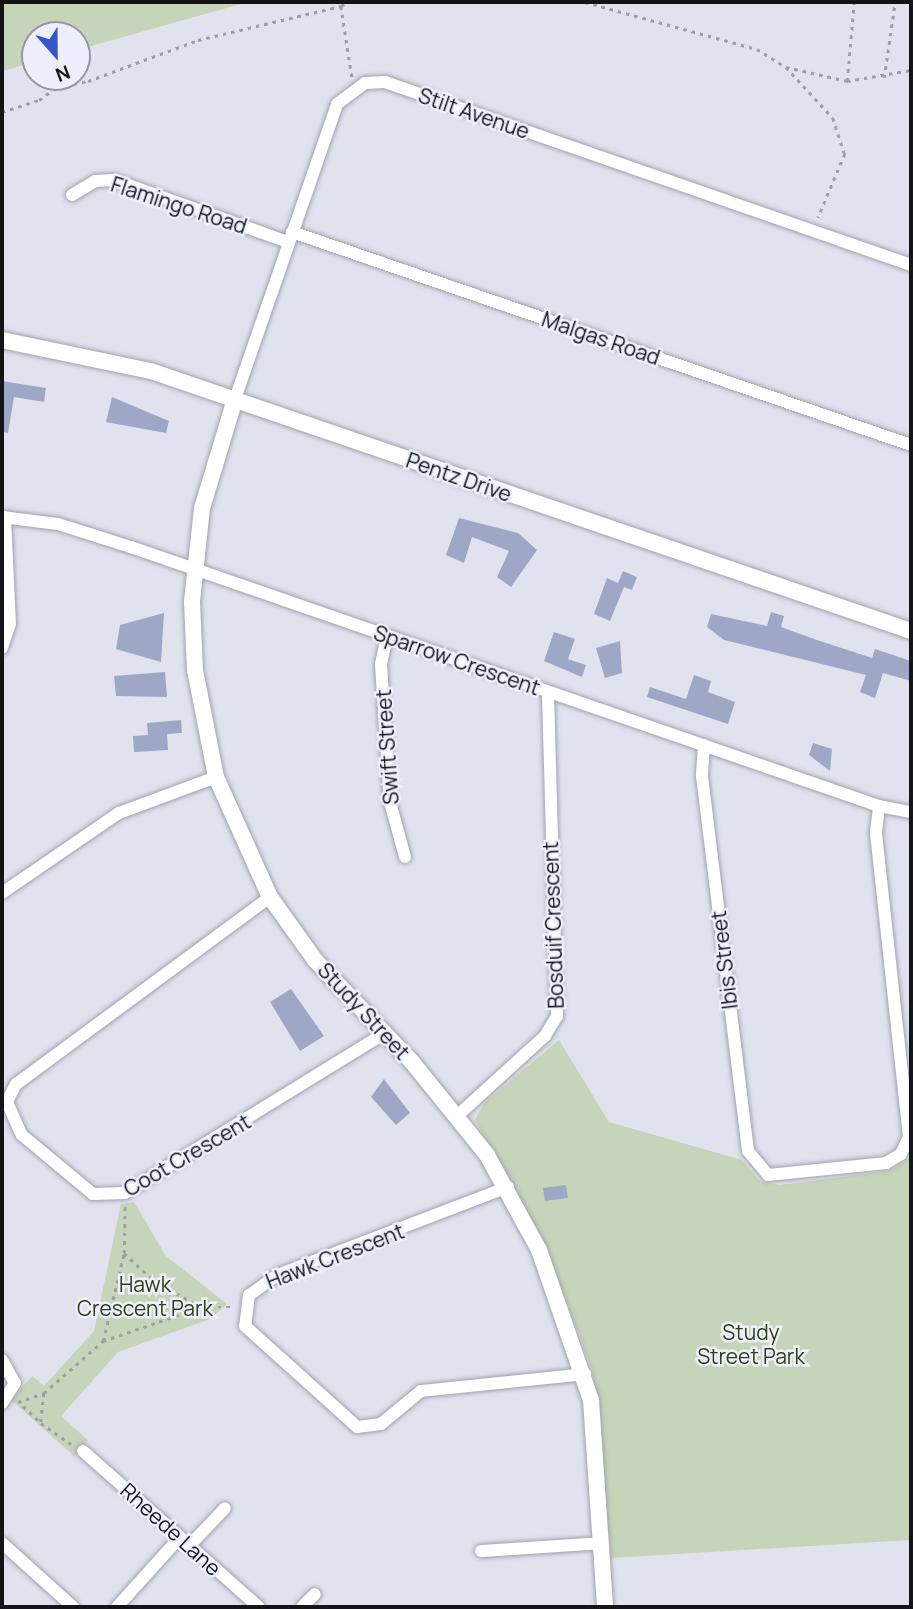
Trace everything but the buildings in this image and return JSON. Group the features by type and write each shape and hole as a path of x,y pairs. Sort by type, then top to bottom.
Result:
{"street":[{"name":"Stilt Avenue","path":"355,87 385,82 911,265"},
{"path":"235,399 337,104 355,87"},
{"name":"Flamingo Road","path":"72,195 95,181 114,180 290,237"},
{"name":"Malgas Road","path":"290,237 911,445"},
{"name":"Pentz Drive","path":"2,340 94,355 235,399 911,631"},
{"name":"Study Street","path":"235,399 202,508 194,570 195,670 216,777 270,897 315,960 385,1032 457,1116 508,1187 556,1288 585,1374 605,1607"},
{"path":"2,648 10,624 3,517"},
{"name":"Sparrow Crescent","path":"3,517 58,524 879,806 911,812"},
{"name":"Swift Street","path":"387,636 382,664 390,802 405,857"},
{"name":"Bosduif Crescent","path":"457,1116 545,1036 557,1016 548,691"},
{"name":"Ibis Street","path":"704,746 702,776 745,1128 760,1170 801,1175 895,1159 909,1138 876,832 879,806"},
{"path":"2,893 119,813 216,777"},
{"name":"Coot Crescent","path":"270,897 12,1091 9,1111 22,1135 93,1194 123,1194 385,1032"},
{"name":"Hawk Crescent","path":"508,1187 277,1275 256,1287 243,1307 254,1340 357,1427 381,1423 421,1391 585,1374"},
{"path":"2,1360 14,1376 6,1399"},
{"name":"Rheede Lane","path":"83,1451 259,1607"},
{"path":"117,1607 184,1541 225,1508"},
{"path":"2,1543 73,1607"},
{"path":"481,1552 601,1543"},
{"path":"302,1607 315,1594"}],"path":[{"path":"2,112 39,100 57,86 88,81 198,40 341,6 347,2"},
{"path":"585,2 757,49 786,67 832,118 845,154 812,230"},
{"path":"848,81 853,2"},
{"path":"884,78 895,2"},
{"path":"341,6 355,87"},
{"path":"786,67 848,81 884,78 911,70"},
{"path":"103,1341 124,1253 123,1194"},
{"path":"124,1253 154,1281 201,1307"},
{"path":"22,1405 44,1393 103,1341 201,1307 243,1307"},
{"path":"41,1423 44,1393"},
{"path":"6,1399 22,1405 41,1423 83,1451"}],"green space":[{"path":"2,2 248,2 91,46 91,21 21,21 21,66 2,71"},
{"name":"Study Street Park","path":"559,1040 609,1122 742,1160 760,1181 779,1185 889,1171 911,1157 911,1540 611,1558 593,1372 547,1249 475,1120 484,1103"},
{"name":"Hawk Crescent Park","path":"134,1202 166,1256 227,1304 210,1319 118,1352 61,1416 88,1440 74,1456 11,1400 32,1376 44,1386 94,1331 121,1204"}]}
